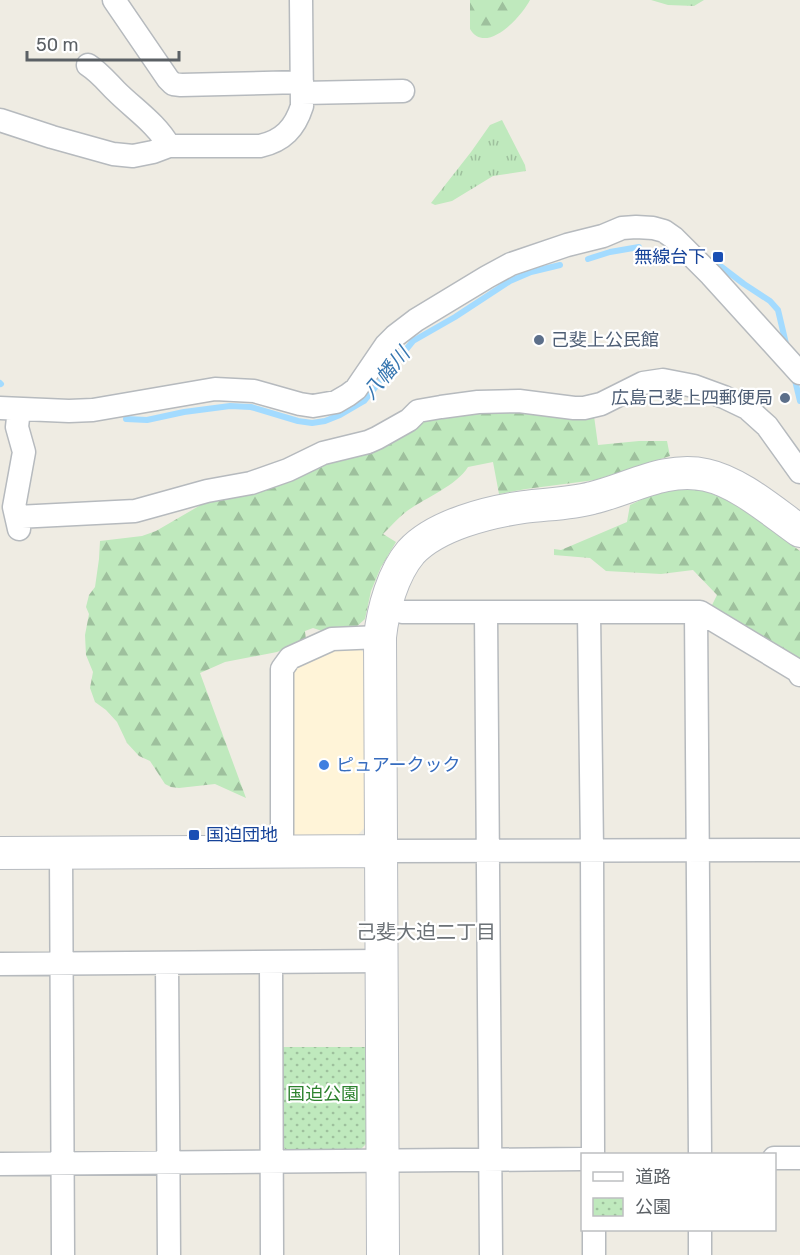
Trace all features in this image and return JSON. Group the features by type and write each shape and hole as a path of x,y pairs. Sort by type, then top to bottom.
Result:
{"street":[{"path":"114,0 173,84 403,91"},
{"path":"0,120 113,154 133,156 169,146 260,146 273,143 290,129 298,118 302,106 301,0"},
{"path":"88,65 163,134 169,146"},
{"path":"794,367 711,275 674,238 664,231 653,228 622,228 511,264 416,320 386,345 356,389 336,402 313,406 254,391 215,389 109,409 69,411 9,408 24,452 14,507 18,523 135,511 207,490 251,483 288,470 323,453 368,442 409,420 418,411 478,402 510,401 584,408 601,404 643,383 663,380 693,386 747,408 767,426 800,472"},
{"path":"383,1255 380,637 385,606 402,566 411,552 422,542 464,521 523,507 589,499 674,474 705,475 723,481 742,490 800,531"},
{"path":"385,606 402,612 700,612 798,671 800,675"},
{"path":"486,612 491,1255"},
{"path":"696,612 700,1153"},
{"path":"589,613 593,1153"},
{"path":"282,852 282,669 290,658 332,639 380,637"},
{"path":"0,853 800,850"},
{"path":"61,853 63,1255"},
{"path":"0,964 382,961"},
{"path":"271,962 272,1255"},
{"path":"167,963 169,1255"},
{"path":"776,1158 800,1158"},
{"path":"0,1164 581,1159"},
{"path":"594,1231 594,1255"},
{"path":"700,1231 700,1255"}],"shaded area":[{"path":"357,646 367,656 368,824 355,838 297,838 287,827 287,678 295,664 333,648"}],"green space":[{"path":"470,0 530,0 520,15 503,31 485,38 477,36 470,29"},
{"path":"651,0 704,0 694,6 668,5"},
{"path":"502,120 526,171 493,176 452,201 435,205 431,203 490,125"},
{"path":"528,409 594,416 598,445 667,441 670,456 595,480 499,494 493,462 468,467 448,486 407,511 383,534 396,542 381,567 371,591 365,619 355,628 335,628 322,631 313,628 305,631 306,640 277,652 225,662 200,673 246,798 215,784 179,788 165,784 150,761 139,756 127,743 117,722 95,702 90,688 93,672 86,655 85,635 89,614 86,607 89,595 95,587 100,541 142,536 156,531 199,506 204,499 417,425 433,417"},
{"path":"692,488 735,505 800,551 800,660 710,609 717,595 693,570 661,574 606,571 590,558 554,555 554,549 561,550 627,522 630,505 660,493"},
{"name":"国迫公園","path":"280,1047 366,1047 368,1142 358,1152 289,1153 280,1144"}],"waterway":[{"name":"八幡川","path":"588,259 639,247"},
{"name":"八幡川","path":"126,419 147,420 230,406 251,407 298,421 312,423 325,421 364,401 413,341 510,281 531,272 560,265"},
{"name":"八幡川","path":"719,265 770,301 778,310 787,348"},
{"name":"八幡川","path":"794,376 800,401"}],"place":[{"name":"無線台下","path":"718,257"},
{"name":"己斐上公民館","path":"539,340"},
{"name":"広島己斐上四郵便局","path":"785,398"},
{"name":"ピュアークック","path":"324,765"},
{"name":"国迫団地","path":"194,835"}],"district":[{"name":"己斐大迫二丁目","path":"426,932"}]}
